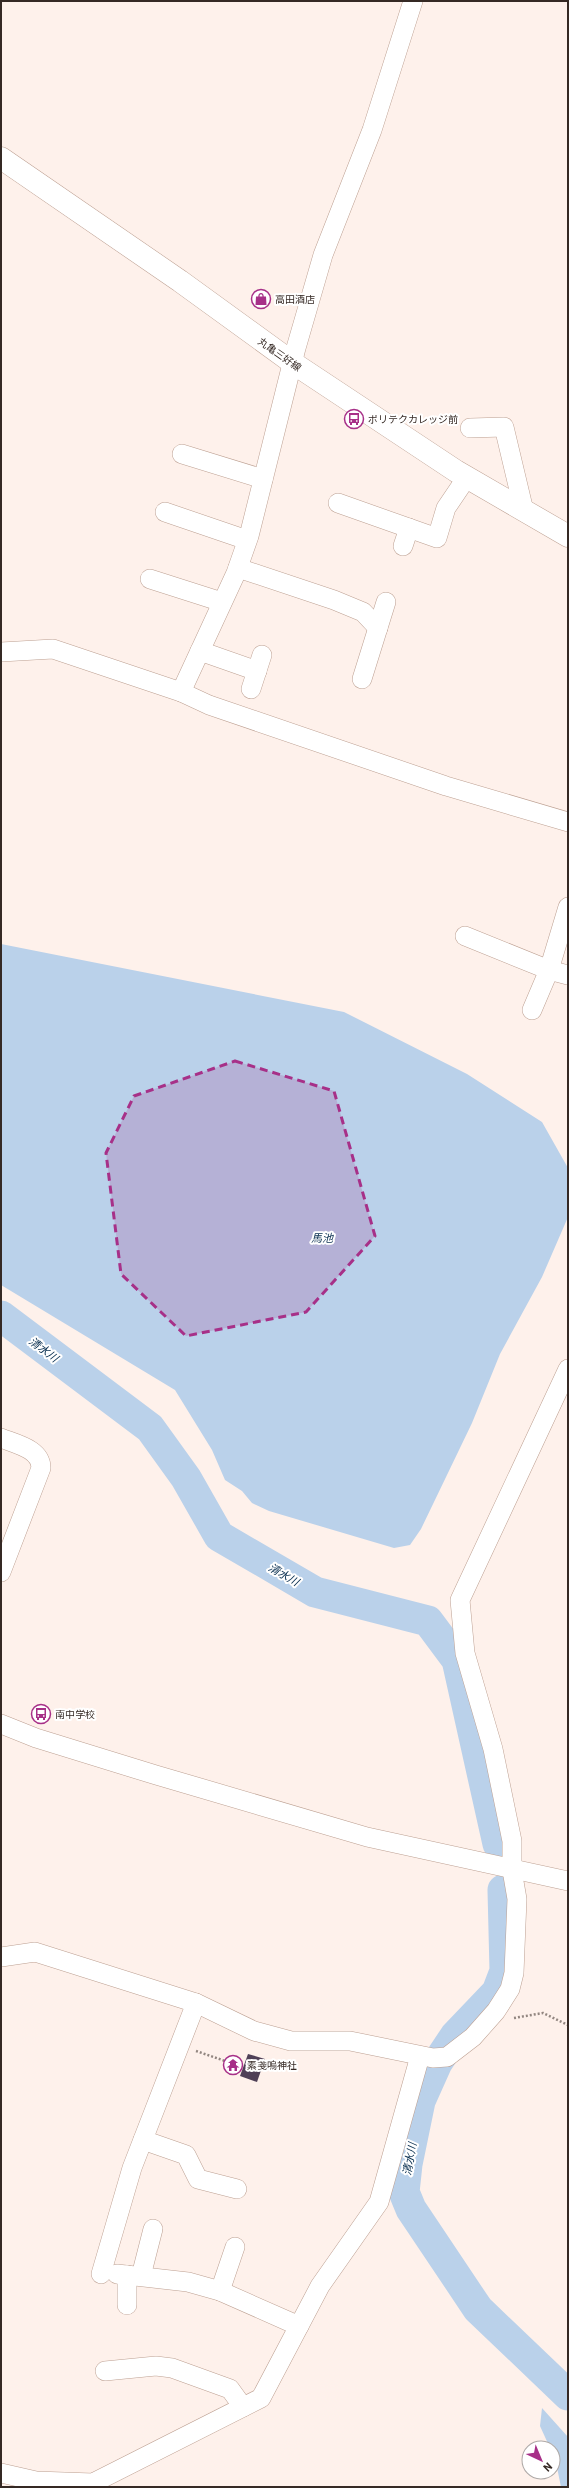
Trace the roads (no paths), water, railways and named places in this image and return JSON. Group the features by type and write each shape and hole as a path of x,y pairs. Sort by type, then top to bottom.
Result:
{"main road":[{"name":"丸亀三好線","path":"1,158 180,281 293,364 466,477 524,511 567,532"}],"street":[{"path":"181,692 238,568 248,540 293,364 323,255 372,130 412,1"},
{"path":"470,428 504,427 524,511"},
{"path":"182,454 263,479"},
{"path":"338,503 406,537 437,538 446,508 466,477"},
{"path":"165,512 248,540"},
{"path":"238,568 334,600 363,612 378,628"},
{"path":"150,579 222,602"},
{"path":"362,680 386,602"},
{"path":"1,652 53,649 181,692 209,705 446,786 568,822"},
{"path":"200,651 260,663 251,689"},
{"path":"532,1010 549,970 568,907"},
{"path":"465,936 549,970 568,975"},
{"path":"1,2473 28,2483 92,2485 261,2398 320,2286 379,2202 396,2150 434,2057 472,2037 491,2016 510,1989 514,1973 517,1899 512,1870 512,1841 492,1749 465,1653 460,1600 568,1369"},
{"path":"1,1438 34,1452 41,1460 41,1468 1,1572"},
{"path":"1,1724 36,1738 141,1771 367,1837 512,1870 568,1881"},
{"path":"1,1956 35,1952 196,2003 254,2031 291,2041 350,2040 376,2044 434,2057"},
{"path":"126,2306 122,2275 132,2168 196,2003"},
{"path":"143,2140 186,2155 198,2179 237,2189"},
{"path":"122,2275 153,2229"},
{"path":"220,2291 235,2247"},
{"path":"122,2275 188,2282 220,2291 299,2326"},
{"path":"105,2371 156,2366 172,2368 230,2389 243,2407"}],"water":[{"name":"馬池","path":"1,944 344,1012 467,1074 542,1122 568,1168 568,1217 542,1277 500,1354 472,1423 421,1529 410,1545 394,1548 269,1511 252,1503 242,1491 225,1480 212,1450 175,1390 1,1285"},
{"path":"542,2408 568,2437 568,2487 561,2487 560,2480 561,2480 561,2440 546,2440 540,2426"}],"waterway":[{"name":"清水川","path":"1,1316 150,1428 186,1478 219,1536 315,1592 428,1621 457,1660 498,1844"},
{"name":"清水川","path":"503,1890 505,1971 497,1992 455,2036 437,2063 420,2101 407,2164 404,2192 411,2209 478,2309 568,2395"}],"place":[{"name":"高田酒店","path":"261,299"},
{"name":"ポリテクカレッジ前","path":"354,419"},
{"name":"南中学校","path":"41,1714"},
{"name":"素戔嗚神社","path":"233,2065"}]}
